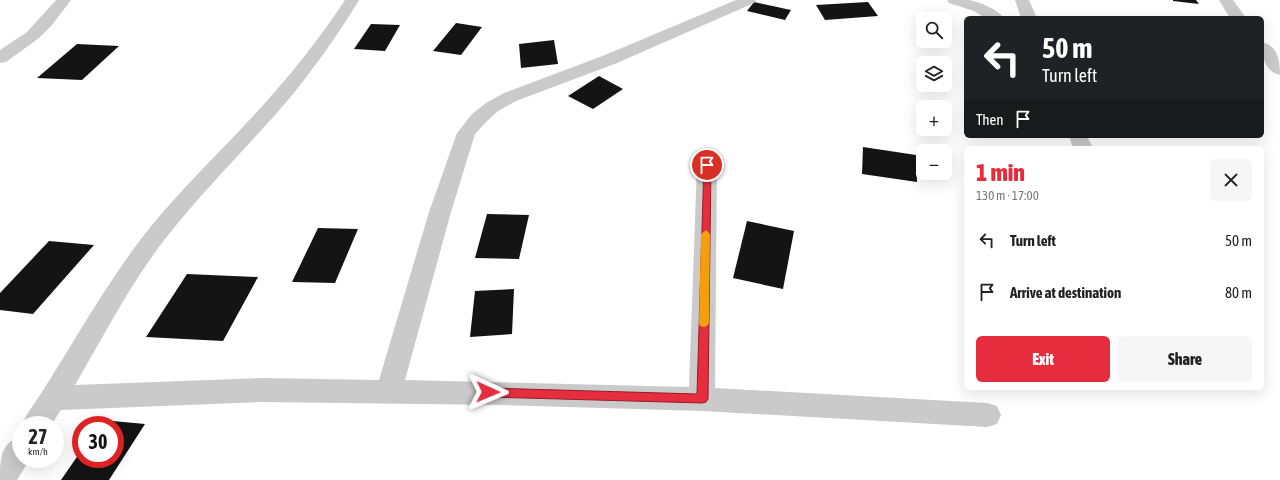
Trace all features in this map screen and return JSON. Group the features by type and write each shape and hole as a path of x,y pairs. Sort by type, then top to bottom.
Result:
{"street":[{"path":"0,58 32,36 64,0"},
{"path":"42,416 126,276 161,230 306,68 340,20 352,0"},
{"path":"389,392 440,212 466,134 479,118 492,107 510,97 611,59 749,0"},
{"path":"954,0 979,8 993,16"},
{"path":"1022,0 1028,16"},
{"path":"1226,0 1237,16"},
{"path":"1264,50 1280,70"},
{"path":"702,399 707,165"},
{"path":"54,398 261,390 502,393 702,399 987,415"},
{"path":"0,480 12,462"}],"building":[{"path":"1196,0 1199,4 1173,1"},
{"path":"754,2 791,10 785,20 747,11"},
{"path":"868,2 878,16 825,20 816,5"},
{"path":"456,23 482,27 461,55 433,51"},
{"path":"371,24 400,25 385,51 354,49"},
{"path":"554,40 558,64 521,68 519,44"},
{"path":"77,44 119,46 82,80 37,78"},
{"path":"599,76 623,89 593,109 568,96"},
{"path":"863,147 916,155 917,182 862,174"},
{"path":"487,214 529,215 519,259 475,258"},
{"path":"747,221 794,231 783,289 733,278"},
{"path":"318,228 358,229 335,283 292,282"},
{"path":"49,241 94,245 33,314 0,310 0,293"},
{"path":"187,274 258,277 223,341 146,337"},
{"path":"514,289 512,334 470,337 475,291"},
{"path":"124,422 145,424 124,457"},
{"path":"72,464 72,468 117,468 109,480 61,480"}],"slow traffic":[{"path":"704,323 706,234"}],"route":[{"path":"488,392 702,399 707,165"}]}
